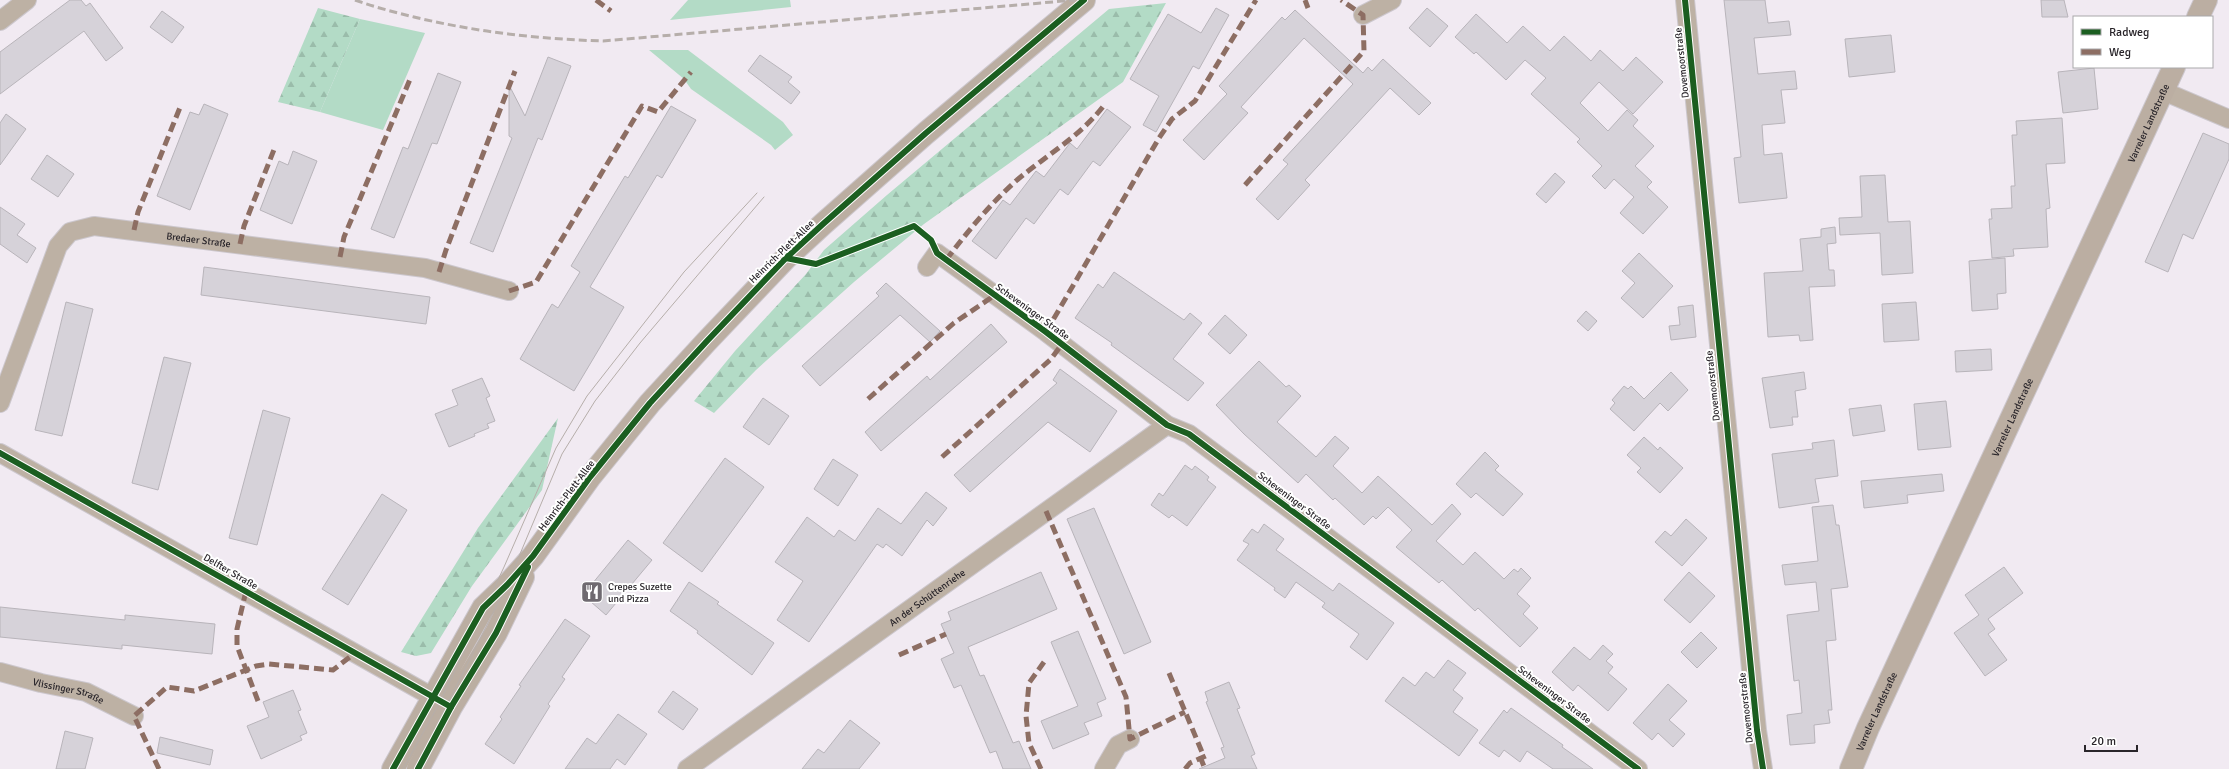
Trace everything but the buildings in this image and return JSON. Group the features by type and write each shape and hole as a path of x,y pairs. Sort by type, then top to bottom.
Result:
{"main road":[{"path":"2198,16 2206,0"},
{"name":"Heinrich-Plett-Allee","path":"418,769 442,702 483,608 507,585 533,556 590,477 650,403 786,258 926,133 1076,6"},
{"name":"Varreler Landstraße","path":"1852,769 1868,728 2174,68"},
{"name":"Heinrich-Plett-Allee","path":"393,769 442,702"}],"street":[{"path":"0,21 27,0"},
{"path":"1363,15 1392,0"},
{"name":"Dovemoorstraße","path":"1685,0 1756,730 1763,769"},
{"path":"2163,91 2229,119"},
{"name":"Bredaer Straße","path":"0,403 58,246 70,232 94,226 425,268 509,291"},
{"name":"Scheveninger Straße","path":"927,267 937,253 1046,332 1167,425 1189,434 1638,769"},
{"name":"An der Schüttenriehe","path":"687,769 1167,425"},
{"name":"Delfter Straße","path":"0,453 442,702"},
{"name":"Vlissinger Straße","path":"0,672 41,683 86,692 134,716"},
{"path":"1104,769 1118,745 1130,740"}],"green space":[{"path":"688,0 790,0 791,7 670,20"},
{"path":"1166,3 1123,82 924,224 854,282 756,370 714,413 694,401 735,351 806,274 824,250 887,195 1109,9"},
{"path":"318,8 360,19 320,112 278,102"},
{"path":"360,19 425,33 383,130 320,112"},
{"path":"649,50 688,50 783,122 793,135 775,150 771,145 691,89 684,79"},
{"path":"558,418 542,490 472,586 431,653 416,656 401,652 478,528"}],"tram line":[{"path":"403,769 440,702 474,631 504,567 556,448 587,396 684,272 757,193"},
{"path":"415,769 507,585 562,454 595,401 640,343 764,197"}],"railway":[{"path":"355,0 407,15 484,31 555,39 603,41 1075,0"}],"marked path":[{"path":"596,0 611,11"},
{"path":"1046,332 1159,138 1172,119 1195,101 1256,0"},
{"path":"1305,0 1308,8"},
{"path":"1245,185 1364,51 1363,15 1341,0"},
{"path":"439,272 446,250 515,71"},
{"path":"509,291 536,282 642,106 658,112 691,72"},
{"path":"340,257 344,237 411,77"},
{"path":"946,260 980,218 1007,189 1075,135 1105,104"},
{"path":"134,230 138,212 181,105"},
{"path":"240,244 244,226 275,147"},
{"path":"868,399 954,323 995,295"},
{"path":"942,457 1051,359 1062,344"},
{"path":"1046,511 1126,697 1130,739 1185,712"},
{"path":"246,591 237,629 237,646 258,701"},
{"path":"899,655 946,634"},
{"path":"159,769 134,716 167,687 194,691 256,666 269,664 333,670 355,653"},
{"path":"1041,769 1029,743 1026,716 1029,683 1044,662"},
{"path":"1169,673 1202,752 1201,759 1205,769"},
{"path":"1185,769 1190,763 1210,754"}],"cycle path":[{"path":"393,769 483,608 507,585 533,556 590,477 650,403 786,258 926,133 1084,0"},
{"path":"1685,0 1757,730 1763,769"},
{"path":"786,258 816,264 914,226 931,240 937,253 1046,332 1167,425 1189,434 1638,769"},
{"path":"0,453 451,707"},
{"path":"418,769 451,707 496,633 528,567"}],"place":[{"name":"Crepes Suzette und Pizza","path":"592,592"}]}
